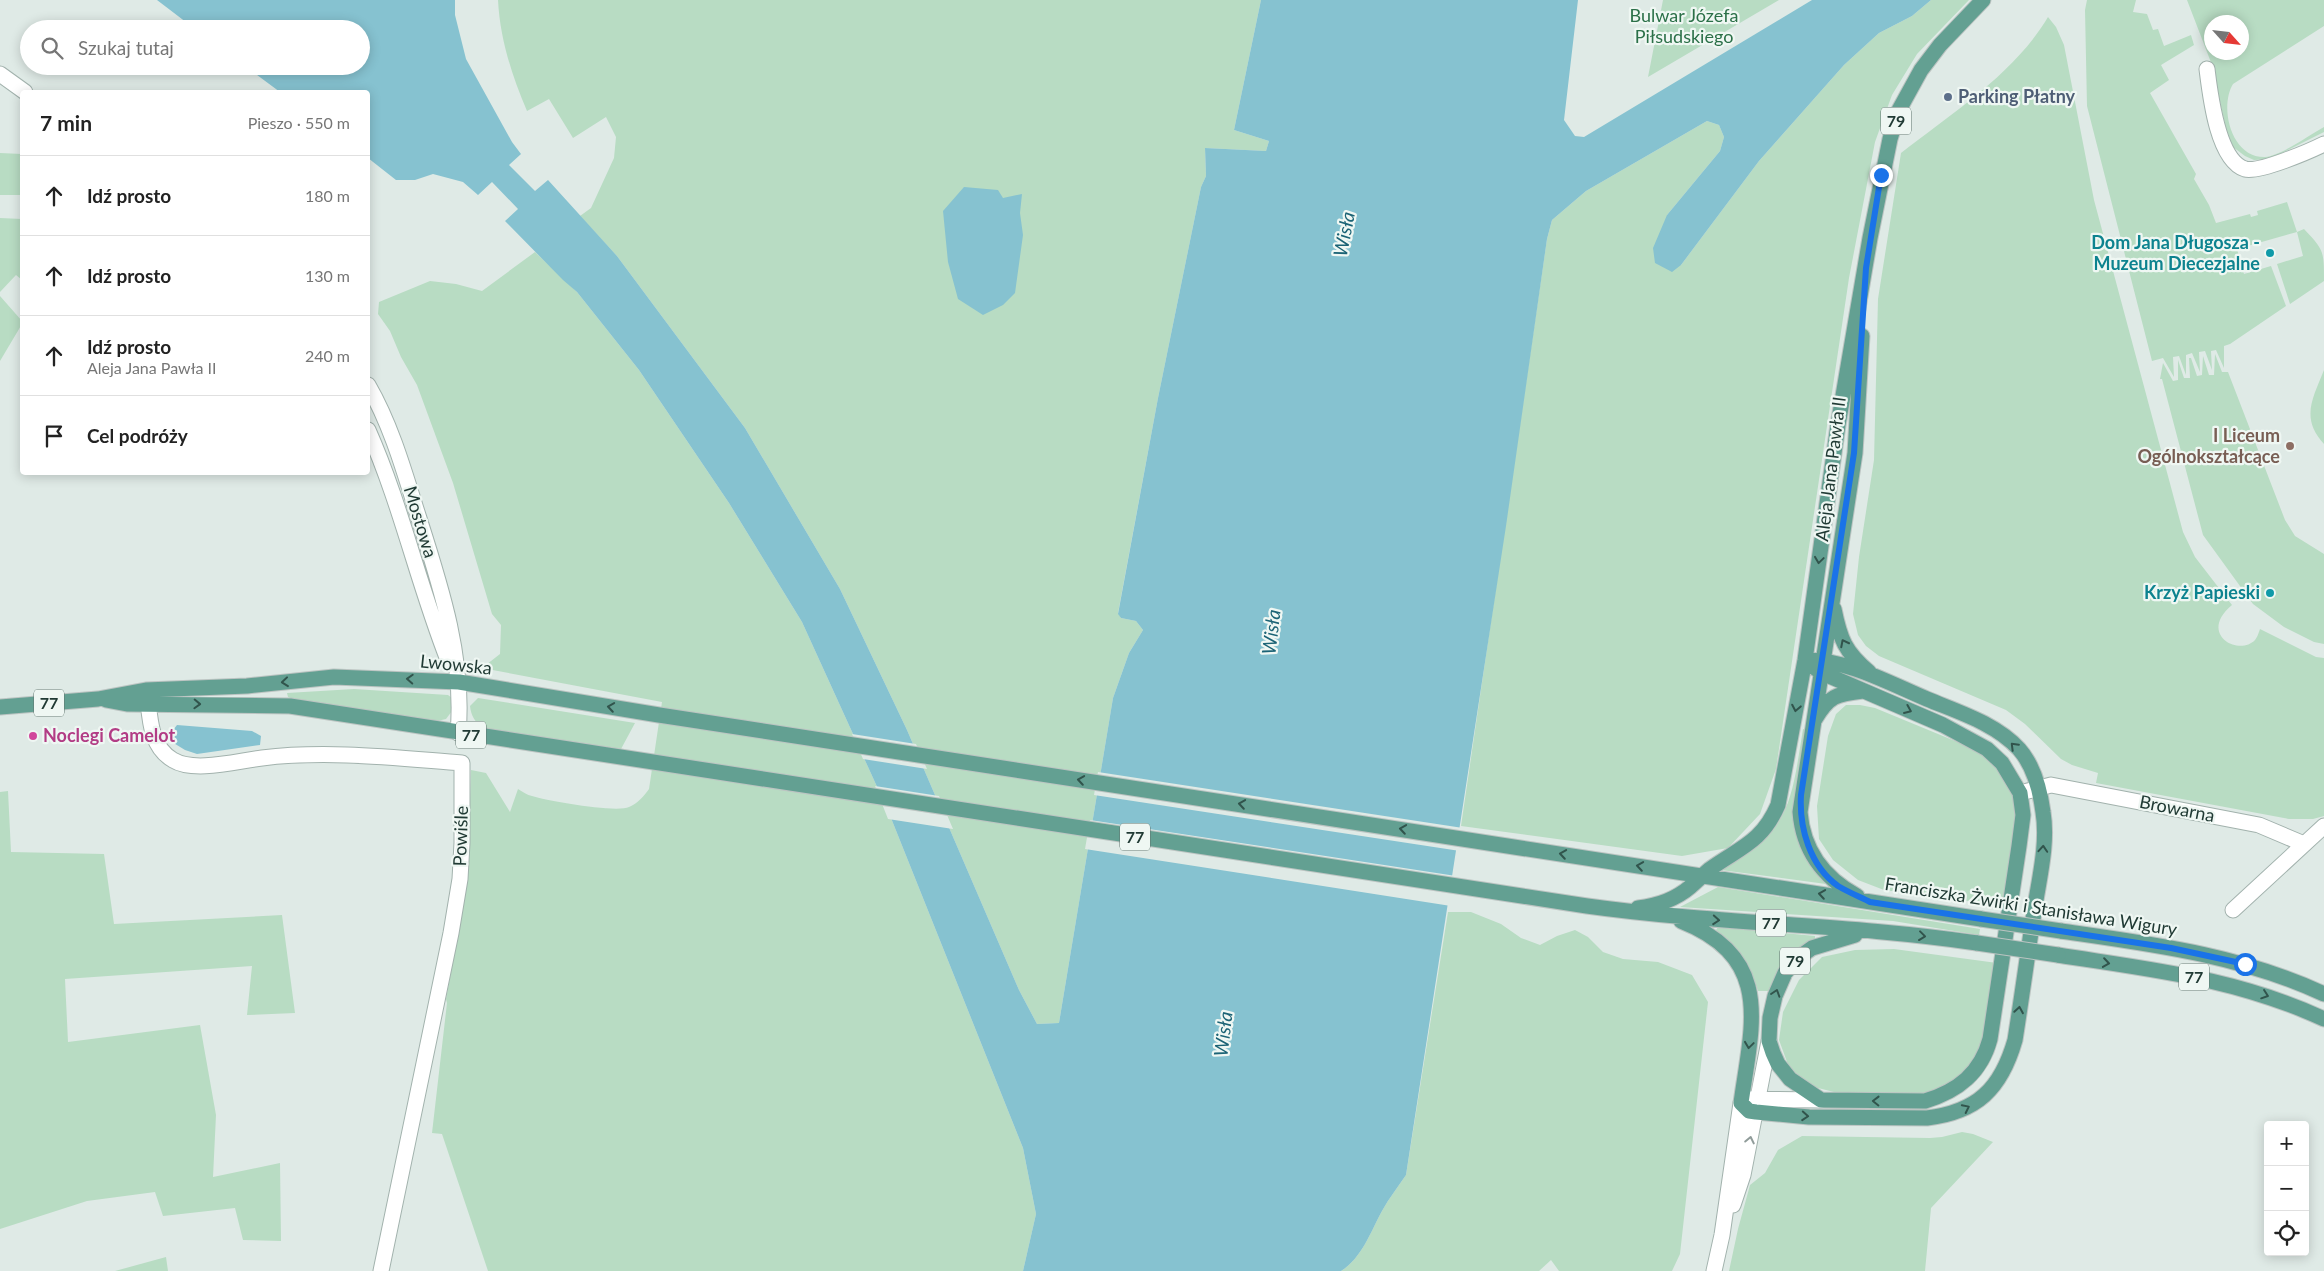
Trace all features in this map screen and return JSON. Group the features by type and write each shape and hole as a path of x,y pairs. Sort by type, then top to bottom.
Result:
{"main road":[{"name":"Aleja Jana Pawła II","path":"1702,875 1744,849 1758,836 1768,824 1778,804 1805,660 1838,425 1881,175 1899,110 1921,70 1940,45 1983,0"},
{"name":"Aleja Jana Pawła II","path":"1821,666 1854,453 1866,268"},
{"path":"1832,599 1838,632 1845,647 1853,659 1874,677"},
{"path":"1668,916 1701,929 1716,940 1736,960 1749,987 1753,1018 1741,1103 1749,1111 1757,1106 1809,1117 1927,1118 1959,1111 1974,1104 1992,1088 2010,1058 2016,1033 2044,850 2044,813 2039,787 2030,764 2003,735 1972,717 1874,677 1821,666 1805,660"},
{"path":"1768,1041 1778,1064 1790,1080 1821,1100 1925,1101 1951,1091 1971,1076 1979,1066 1990,1039 2019,846 2023,815 2020,793 2002,763 1982,746 1943,725 1863,691 1821,666"},
{"name":"79","path":"1821,666 1801,804 1801,819 1805,836 1814,856 1829,878 1838,886 1870,902"},
{"name":"Lwowska","path":"0,707 147,697 334,677 459,682 660,715 1670,870"},
{"name":"Lwowska","path":"246,686 269,693 290,706"},
{"path":"1813,722 1821,708 1834,696 1863,691"},
{"name":"Lwowska","path":"147,697 290,706 1616,910"},
{"path":"1670,870 1707,866 1726,860"},
{"name":"77","path":"1670,870 1702,875"},
{"name":"Franciszka Żwirki i Stanisława Wigury","path":"1702,875 2171,948 2224,958 2262,969 2324,994"},
{"name":"77","path":"1616,910 1660,904 1690,888 1702,875"},
{"name":"77","path":"1616,910 1668,916 1874,931 1977,943 2183,974 2233,985 2277,999 2324,1019"},
{"name":"79","path":"1768,1041 1775,996 1781,980 1794,962 1806,952 1821,944 1874,931"}],"street":[{"path":"2207,69 2213,118 2219,134 2238,165 2245,169 2261,168 2324,144"},
{"path":"0,74 22,90"},
{"name":"Mostowa","path":"370,389 389,428 405,474 446,611 459,682 461,704 458,733"},
{"name":"Mostowa","path":"370,435 382,462 436,629 448,660 456,665"},
{"name":"Powiśle","path":"147,697 152,732 157,744 167,757 189,766 302,754 462,763 460,879 447,952 381,1271"},
{"name":"Browarna","path":"2020,793 2051,785 2259,825 2304,844"},
{"path":"2233,910 2324,826"},
{"path":"1722,1235 1743,1175 1768,1041"},
{"path":"1757,1106 1821,1100"},
{"path":"1714,1271 1722,1235 1741,1103"}],"green space":[{"path":"498,0 1261,0 1234,130 1269,141 1266,151 1205,148 1206,176 1201,187 1158,398 1118,613 1121,618 1136,621 1143,630 1129,653 1113,698 1059,1023 1037,1024 1019,990 907,730 840,589 745,428 617,256 580,216 591,208 614,158 616,137 606,117 573,138 549,99 527,111 508,57 501,29"},
{"name":"Bulwar Józefa Piłsudskiego","path":"1663,0 1779,0 1648,77"},
{"path":"1931,0 1969,0 1917,54 1892,95 1875,142 1849,278 1776,769 1760,814 1728,848 1682,856 1461,826 1547,239 1552,220 1586,191 1707,121 1719,125 1724,137 1720,151 1667,215 1681,265 1759,161 1844,65 1879,33 1912,16"},
{"path":"2087,0 2136,0 2133,12 2147,14 2153,30 2158,29 2164,46 2191,35 2194,45 2161,65 2169,80 2150,93 2196,174 2194,179 2209,205 2216,223 2250,214 2251,217 2258,215 2257,211 2287,202 2297,232 2237,249 2244,274 2271,266 2286,306 2230,344 2224,346 2224,368 2216,350 2211,351 2212,370 2205,351 2199,352 2200,372 2192,353 2186,355 2186,375 2179,356 2173,357 2174,377 2163,358 2152,361 2087,106 2085,10"},
{"path":"2187,0 2324,0 2324,26 2233,84 2227,105 2231,130 2236,140 2253,155 2272,156 2324,127 2324,132 2270,159 2254,160 2233,147 2226,129 2210,60 2249,60 2249,15 2204,15 2204,44"},
{"path":"2048,17 2056,27 2064,45 2094,200 2183,532 2195,557 2232,605 2222,616 2219,625 2220,633 2224,640 2240,646 2248,645 2255,640 2260,629 2316,657 2324,658 2324,816 2313,819 2289,819 2096,783 2098,773 2072,765 2061,759 2025,724 2006,710 1879,656 1866,646 1858,635 1853,614 1859,557 1874,460 1878,299 1901,153 2000,74 2034,37"},
{"path":"0,153 20,154 20,195 0,195"},
{"path":"0,218 20,219 20,278 16,275 0,292"},
{"path":"2304,229 2322,252 2324,281 2290,304 2277,264 2303,256 2297,232"},
{"path":"535,252 577,292 639,370 729,503 802,622 889,813 1023,1148 1036,1214 1023,1271 488,1271 442,1134 432,1133 446,999 464,903 468,867 471,770 486,773 510,812 518,789 530,796 566,803 611,809 629,807 640,800 649,789 662,702 482,668 500,654 501,625 492,614 453,483 417,385 401,357 390,331 378,314 379,302 430,281 456,284 482,291"},
{"path":"0,296 20,319 20,327 0,361"},
{"path":"2215,354 2222,372 2228,372 2285,520 2295,536 2324,554 2324,644 2314,642 2284,627 2253,604 2203,535 2162,379 2160,379 2163,363 2173,381 2178,380 2178,360 2184,378 2190,378 2189,358 2191,358 2197,376 2202,375 2203,356 2209,375 2214,375"},
{"path":"2324,370 2324,444 2312,425 2311,408"},
{"path":"354,689 448,695 452,698 452,711 446,719 437,721 292,699 288,697 287,693"},
{"path":"478,698 635,723 621,749 483,728 471,713 470,706"},
{"path":"1846,705 1875,708 1972,748 1999,765 2015,795 2017,827 2006,906 1884,890 1858,880 1833,860 1819,839 1817,806 1828,736 1836,714"},
{"path":"1803,729 1808,730 1798,834 1808,861 1826,884 1721,870 1762,842 1775,828 1784,813 1795,776"},
{"path":"8,791 11,852 104,854 114,924 282,915 295,1013 247,1015 252,966 65,979 68,1042 200,1025 216,1115 213,1177 280,1163 281,1241 243,1240 235,1208 163,1216 155,1192 87,1201 0,1229 0,792"},
{"path":"1718,887 1980,929 1979,935 1893,921 1680,907"},
{"path":"1448,912 1471,912 1501,924 1521,938 1540,945 1557,936 1575,930 1588,937 1603,952 1623,959 1658,962 1692,975 1708,1002 1680,1254 1672,1271 1559,1271 1551,1260 1539,1271 1341,1271 1360,1252 1385,1206 1406,1175"},
{"path":"1718,927 1815,936 1815,940 1783,965 1769,991 1758,991 1747,965 1730,943 1716,930"},
{"path":"1894,949 1997,963 1985,1041 1974,1062 1951,1085 1923,1094 1834,1092 1810,1086 1790,1070 1779,1040 1783,1012 1799,980 1822,957 1855,950"},
{"path":"1962,1132 1993,1142 1931,1208 1925,1271 1729,1271 1750,1185 1765,1173 1778,1150 1802,1136 1930,1138"},
{"path":"166,1257 168,1271 115,1271"}],"water":[{"name":"Wisła","path":"157,0 455,0 455,15 466,59 512,142 521,154 509,165 535,191 548,180 617,256 745,428 840,589 907,730 1019,990 1037,1024 1059,1023 1113,698 1129,653 1143,630 1136,621 1121,618 1118,614 1158,398 1201,187 1206,176 1205,148 1266,151 1269,141 1234,130 1261,0 1578,0 1564,120 1575,136 1584,137 1812,0 1931,0 1912,16 1879,33 1844,65 1759,161 1681,265 1672,272 1655,263 1653,248 1667,215 1720,151 1724,137 1719,125 1707,121 1586,191 1552,220 1547,239 1506,526 1406,1175 1385,1206 1360,1252 1341,1271 1023,1271 1036,1214 1023,1148 889,813 802,622 729,503 639,370 577,292 505,221 518,209 492,182 478,195 463,182 433,174 415,180 396,180 370,160 370,90 277,90 257,75 370,75 370,20 183,20"},
{"path":"964,187 998,190 1003,198 1022,194 1020,213 1023,235 1015,293 1003,305 983,315 958,299 948,262 943,211"},
{"path":"177,725 252,731 261,736 260,745 197,754 185,750 172,742 170,734"}],"pier":[{"path":"852,734 916,744 927,769 863,759"},
{"path":"1098,772 1463,828 1460,851 1094,795"},
{"path":"875,786 939,796 953,829 888,819"},
{"path":"1090,820 1456,876 1451,906 1085,849"}],"place":[{"name":"Parking Płatny","path":"1948,97"},
{"name":"Dom Jana Długosza - Muzeum Diecezjalne","path":"2270,253"},
{"name":"I Liceum Ogólnokształcące","path":"2290,446"},
{"name":"Krzyż Papieski","path":"2270,593"},
{"name":"Noclegi Camelot","path":"33,736"}],"route":[{"path":"1881,175 1866,268 1854,453 1845,522 1801,795 1800,812 1802,828 1810,848 1829,878 1838,886 1870,902 2171,948 2245,964"}]}
